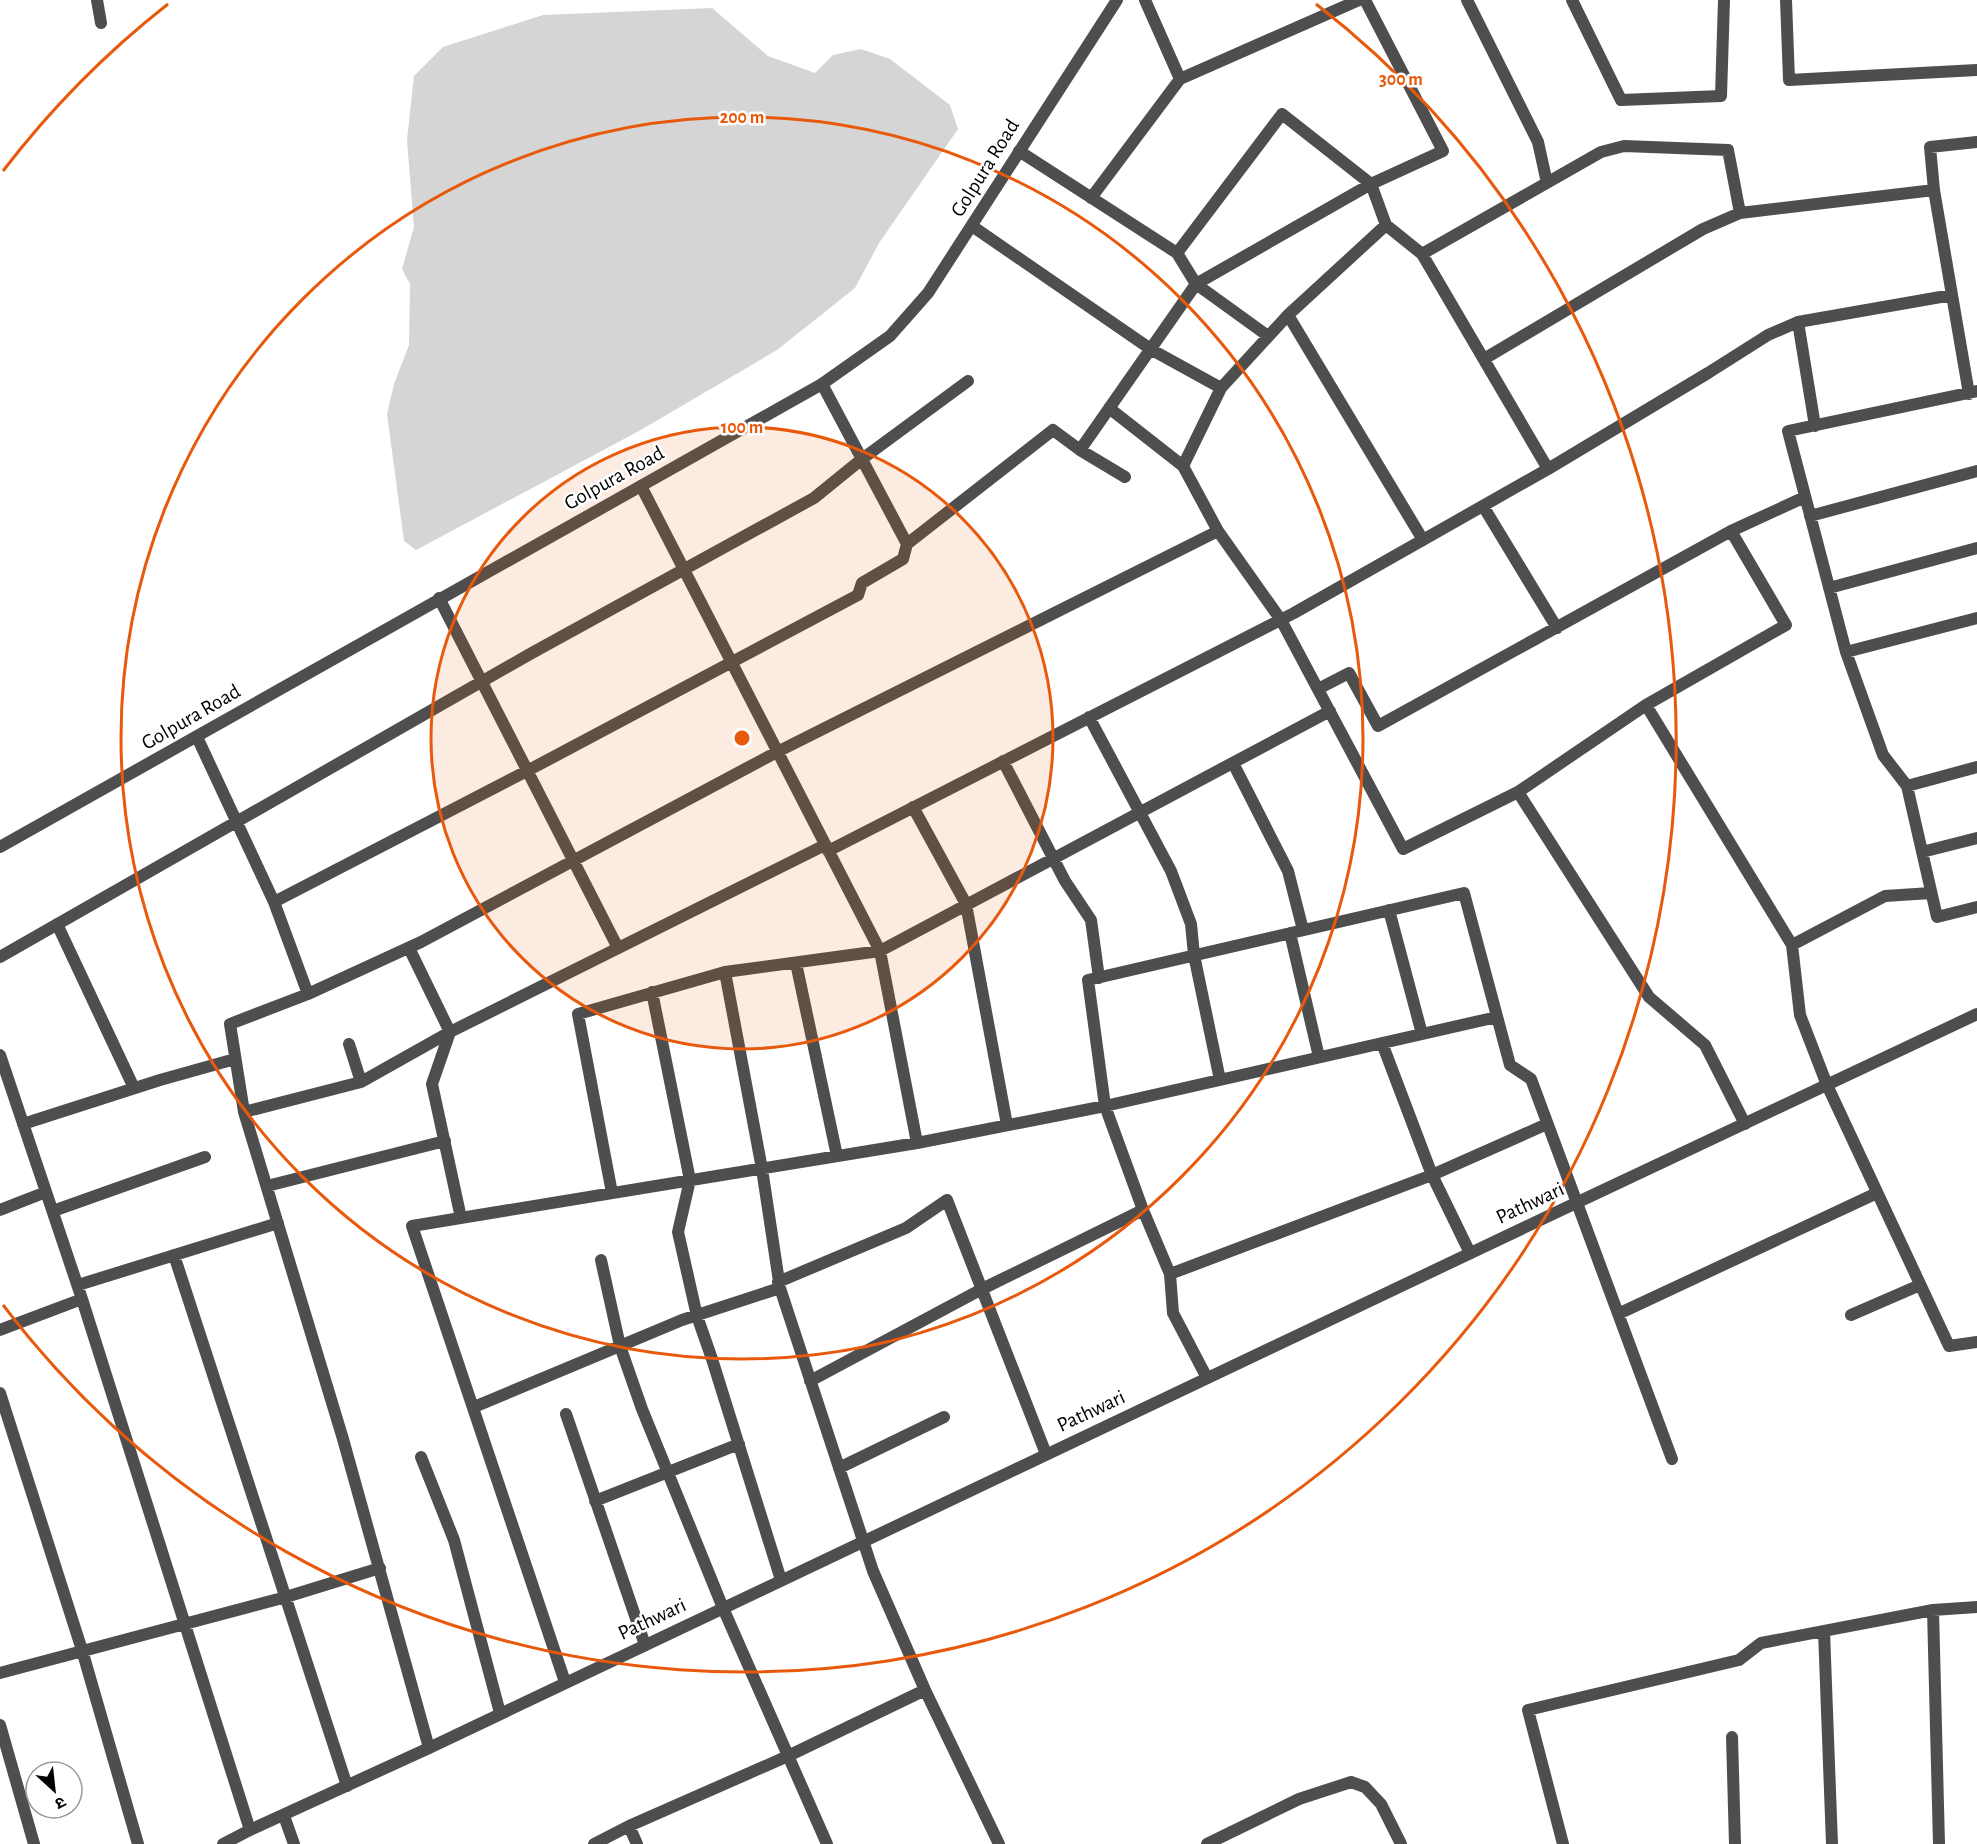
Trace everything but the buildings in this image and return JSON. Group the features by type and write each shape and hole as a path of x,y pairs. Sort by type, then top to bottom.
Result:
{"street":[{"path":"97,0 100,23"},
{"name":"Golpura Road","path":"0,847 822,384 890,336 928,293 1117,0"},
{"path":"1145,0 1180,79"},
{"path":"1091,198 1180,79 1359,0"},
{"path":"1080,450 1196,284 1371,184 1443,150 1365,0"},
{"path":"1467,0 1538,142 1547,183"},
{"path":"1572,0 1621,100 1721,96 1724,0"},
{"path":"1786,0 1789,80 1977,70"},
{"path":"1177,253 1282,114 1371,184 1386,225 1422,254 1548,469"},
{"path":"1977,142 1930,147 1934,190 1952,295 1973,392 1788,431 1846,652 1883,755 1907,786 1937,917 1977,907"},
{"path":"1422,254 1601,152 1624,146 1728,150 1740,213"},
{"path":"1019,151 1177,253 1196,284 1268,336"},
{"path":"1484,359 1703,229 1740,213 1934,190"},
{"path":"1183,466 1221,388 1288,315 1386,225"},
{"path":"972,226 1152,350 1221,388"},
{"path":"244,1112 361,1082 450,1032 618,948 1003,762 1281,620 1548,469 1768,335 1798,322 1952,295"},
{"path":"1288,315 1423,540"},
{"path":"1798,322 1815,426"},
{"path":"0,957 237,820 814,498 862,459 968,381"},
{"path":"822,384 907,544"},
{"path":"1109,408 1183,466 1218,531 1281,620 1403,849 1518,792 1646,705 1786,625 1731,531"},
{"path":"274,902 858,595 862,583 903,559 907,544 1053,430 1080,450 1125,477"},
{"path":"1810,516 1977,471"},
{"path":"641,486 880,951 917,1143"},
{"path":"1318,689 1349,673 1378,726 1731,531 1805,497"},
{"path":"1483,506 1557,628"},
{"path":"429,1748 380,1568 244,1112 230,1024 308,994 409,948 777,752 1218,531"},
{"path":"1829,588 1977,548"},
{"path":"439,598 618,948"},
{"path":"1846,652 1977,618"},
{"path":"1646,705 1792,945 1800,1015 1827,1085 1948,1346 1977,1342"},
{"path":"612,1193 578,1014 724,972 880,951 1330,711"},
{"path":"1089,717 1171,870 1191,924 1194,956 1220,1080"},
{"path":"197,737 274,902 308,994"},
{"path":"1003,762 1052,858 1091,920 1099,978"},
{"path":"1233,764 1288,871 1303,930"},
{"path":"1907,786 1977,767"},
{"path":"1518,792 1649,997 1705,1045 1745,1124"},
{"path":"913,807 966,904 1007,1125"},
{"path":"1922,852 1977,838"},
{"path":"1207,1378 1173,1313 1170,1274 1143,1210 1106,1106 1088,980 1464,893 1510,1065 1531,1079 1672,1460"},
{"path":"1792,945 1885,896 1931,893"},
{"path":"1389,910 1422,1034"},
{"path":"57,924 134,1088"},
{"path":"1290,933 1319,1057"},
{"path":"409,948 450,1032 432,1084 461,1218"},
{"path":"796,963 837,1156"},
{"path":"724,972 762,1168 779,1285 873,1571 925,1690 999,1844"},
{"path":"652,992 690,1180 678,1232 697,1316 781,1580"},
{"name":"Pathwari","path":"223,1844 1977,1014"},
{"path":"565,1682 412,1226 917,1143 1106,1106 1497,1017"},
{"path":"1382,1043 1432,1175 1470,1253"},
{"path":"349,1044 361,1082"},
{"path":"0,1055 78,1285 250,1830"},
{"path":"23,1124 134,1088 235,1059"},
{"path":"1170,1274 1432,1175 1547,1124"},
{"path":"267,1186 445,1141"},
{"path":"53,1211 205,1157"},
{"path":"0,1209 46,1192"},
{"path":"1618,1314 1877,1193"},
{"path":"474,1407 620,1346 779,1285 906,1228 947,1200 1046,1454"},
{"path":"810,1381 982,1289 1143,1210"},
{"path":"78,1285 278,1223"},
{"path":"174,1255 347,1786"},
{"path":"601,1260 620,1346 642,1409 723,1608 827,1844"},
{"path":"1851,1315 1920,1285"},
{"path":"0,1330 82,1299"},
{"path":"0,1393 82,1650 138,1844"},
{"path":"566,1414 645,1645"},
{"path":"839,1468 944,1417"},
{"path":"595,1501 739,1444"},
{"path":"421,1457 454,1540 500,1713"},
{"path":"0,1673 286,1597 380,1568"},
{"path":"1563,1844 1528,1710 1739,1660 1761,1643 1933,1610 1977,1607"},
{"path":"1933,1610 1939,1844"},
{"path":"1824,1631 1832,1844"},
{"path":"594,1844 629,1826 788,1756 925,1690"},
{"path":"0,1725 34,1844"},
{"path":"1732,1737 1735,1844"},
{"path":"1207,1844 1299,1799 1351,1782 1365,1786 1381,1804 1401,1844"},
{"path":"284,1815 294,1844"},
{"path":"629,1826 637,1844"}],"shaded area":[{"path":"712,8 768,56 815,73 833,55 861,49 890,59 950,105 958,129 879,243 855,288 777,350 639,431 416,550 404,541 387,414 394,384 409,345 410,284 402,269 414,227 407,140 414,76 443,47 543,15"}]}
